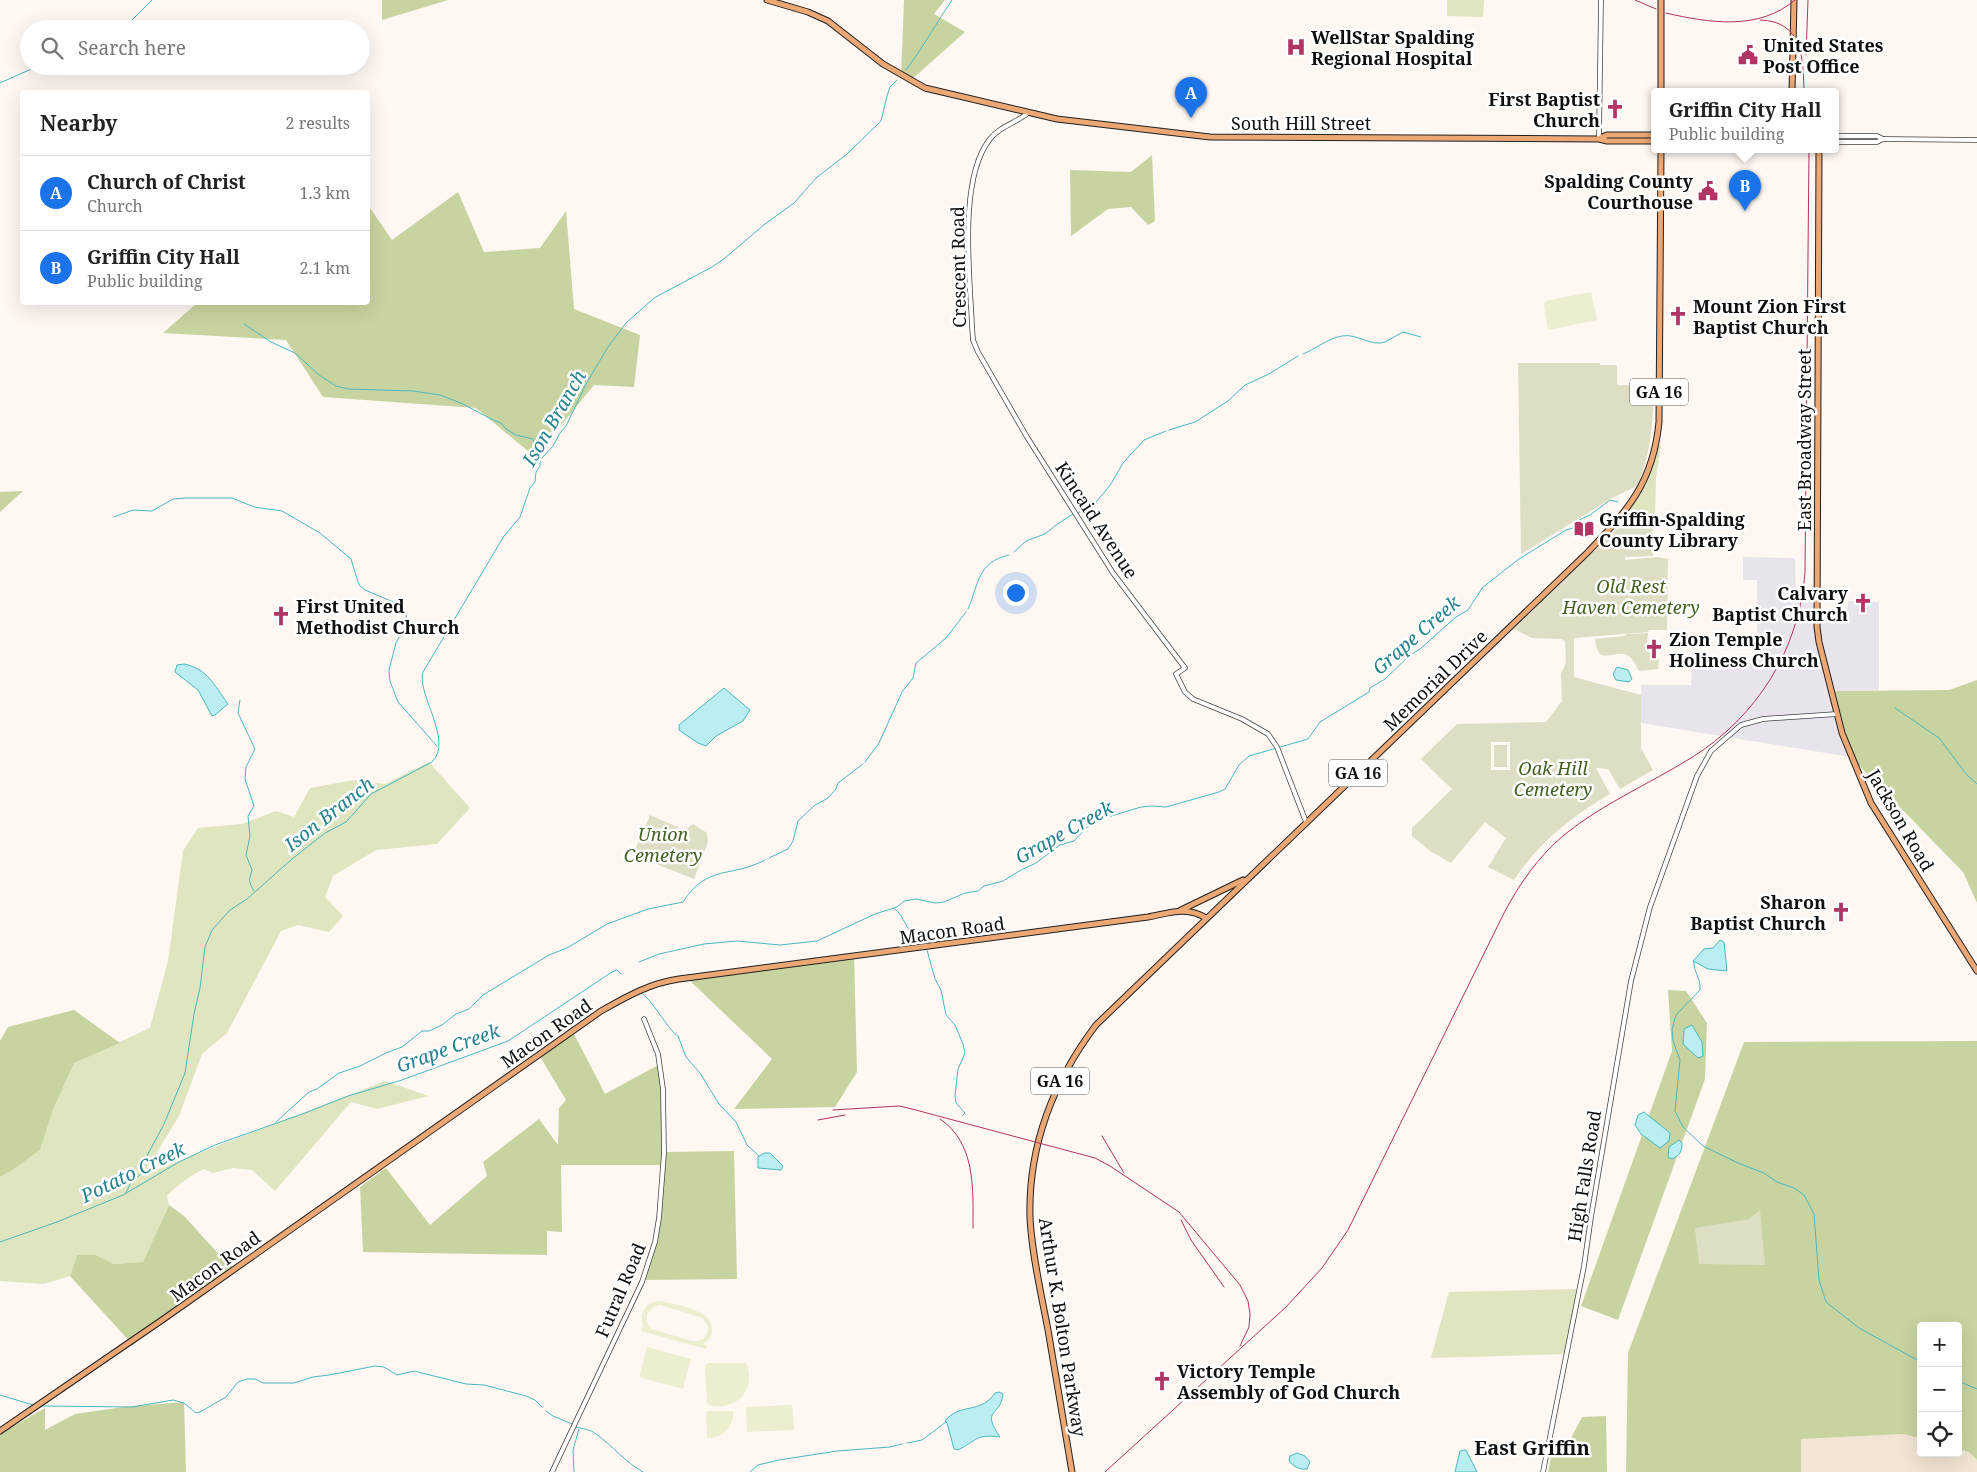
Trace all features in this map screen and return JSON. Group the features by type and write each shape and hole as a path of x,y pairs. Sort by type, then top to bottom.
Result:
{"main road":[{"name":"South Hill Street","path":"767,0 808,12 828,21 883,64 924,88 1069,121 1210,137 1599,139 1607,141 1651,141"},
{"path":"1661,0 1661,88"},
{"path":"1792,88 1794,0"},
{"path":"1599,139 1607,135 1651,135"},
{"name":"Memorial Drive","path":"1206,918 1608,532 1627,510 1639,490 1648,470 1656,442 1659,416 1660,153"},
{"name":"East Broadway Street","path":"1817,611 1819,153"},
{"name":"Jackson Road","path":"1817,611 1818,640 1837,714 1870,803 1977,972"},
{"name":"Macon Road","path":"0,1431 165,1318 601,1011 646,987 679,979 1139,919 1191,908 1246,879"},
{"path":"1191,908 1206,918"},
{"path":"1191,908 1196,916 1197,926"},
{"name":"Arthur K. Bolton Parkway","path":"1072,1472 1037,1271 1030,1218 1032,1179 1038,1143 1047,1112 1060,1081 1080,1046 1096,1025 1206,918"}],"street":[{"path":"1599,139 1600,0"},
{"name":"Crescent Road","path":"994,380 973,340 968,235 970,205 978,159 985,146 996,132 1017,122 1028,113"},
{"path":"1839,136 1877,136 1883,140"},
{"path":"1839,142 1977,140"},
{"name":"Kincaid Avenue","path":"994,380 1113,573 1185,668 1176,674 1185,692 1193,699 1242,719 1268,734 1278,747 1306,822"},
{"name":"High Falls Road","path":"1543,1472 1584,1266 1624,1018 1636,962 1657,885 1697,776 1715,746 1741,725 1763,718 1837,714"},
{"name":"Futral Road","path":"552,1472 642,1282 656,1242 664,1148 663,1089 658,1054 644,1019"}],"shaded area":[{"path":"1743,557 1795,558 1796,601 1816,601 1816,611 1847,611 1848,601 1879,602 1879,690 1833,691 1851,757 1641,723 1641,685 1691,685 1692,663 1757,664 1757,580 1743,580"},
{"path":"1904,1434 1917,1438 1917,1457 1962,1457 1962,1450 1969,1452 1977,1460 1977,1472 1801,1472 1801,1439"}],"green space":[{"path":"382,0 448,0 382,20"},
{"path":"904,0 945,0 934,14 965,32 911,80 901,76"},
{"path":"1447,0 1484,0 1483,17 1447,16"},
{"path":"1152,155 1155,221 1148,225 1131,207 1108,209 1071,236 1070,170 1131,172"},
{"path":"458,192 484,252 540,248 566,211 574,309 640,335 634,387 594,385 535,457 476,408 323,397 286,340 163,333 195,305 370,305 370,208 392,240"},
{"path":"1591,292 1597,320 1548,330 1544,306 1545,301"},
{"path":"1518,363 1600,363 1600,365 1617,365 1617,385 1653,385 1651,437 1646,462 1637,486 1612,498 1521,554"},
{"path":"1659,445 1661,446 1656,477 1655,517 1630,510 1648,478"},
{"path":"23,491 0,512 0,492"},
{"name":"Oak Hill Cemetery","path":"1622,524 1624,524 1624,527 1652,526 1653,556 1625,557 1625,560 1658,557 1668,559 1667,630 1649,630 1648,632 1574,638 1574,677 1641,695 1641,748 1653,770 1620,789 1608,769 1596,768 1610,794 1557,831 1534,854 1514,880 1488,867 1506,838 1485,822 1451,863 1430,851 1412,836 1412,828 1452,789 1421,759 1457,724 1546,722 1562,701 1561,674 1566,662 1565,641 1561,639 1532,638 1514,629","holes":["1491,742 1510,742 1510,770 1491,770"]},
{"path":"1648,633 1646,652 1650,652 1650,659 1659,659 1658,669 1639,671 1633,660 1627,655 1602,655 1599,653 1595,639 1624,636 1627,634"},
{"path":"1977,680 1977,903 1963,872 1851,757 1832,691 1949,690"},
{"path":"1494,745 1507,745 1507,767 1494,767"},
{"path":"429,762 470,808 437,844 376,850 333,876 325,897 343,916 329,932 298,925 281,931 227,1033 202,1054 179,1116 143,1175 385,1081 429,1096 377,1109 351,1102 275,1191 252,1170 233,1168 213,1173 204,1169 194,1174 167,1196 169,1205 143,1262 114,1264 96,1255 77,1255 70,1276 43,1284 0,1281 0,1177 40,1150 53,1110 74,1063 150,1028 168,961 183,851 198,828 242,824 276,811 294,817 310,788 354,780 385,784"},
{"name":"Union Cemetery","path":"650,815 684,830 693,824 707,833 708,842 694,879 633,855"},
{"path":"854,953 857,1072 835,1107 734,1109 772,1059 686,977"},
{"path":"1668,990 1686,991 1707,1023 1705,1079 1618,1320 1581,1306 1672,1051"},
{"path":"74,1010 120,1043 74,1063 53,1110 40,1150 0,1177 0,1041 8,1027"},
{"path":"572,1030 605,1094 660,1064 664,1152 734,1151 737,1279 644,1280 655,1248 664,1165 561,1165 562,1232 547,1231 547,1255 363,1252 360,1187 386,1168 430,1225 487,1176 483,1162 539,1119 558,1145 559,1108 566,1100 539,1055"},
{"path":"1977,1041 1977,1460 1969,1452 1962,1450 1962,1322 1917,1322 1917,1438 1904,1434 1801,1439 1801,1472 1626,1472 1628,1353 1744,1042"},
{"path":"169,1205 184,1216 223,1259 233,1267 179,1304 133,1345 70,1276 77,1255 96,1255 114,1264 143,1262"},
{"path":"1760,1210 1765,1265 1699,1264 1695,1228 1749,1219"},
{"path":"1578,1289 1566,1354 1431,1358 1449,1292"},
{"path":"660,1301 683,1306 706,1317 710,1322 712,1333 703,1344 707,1346 706,1349 641,1331 642,1327 644,1327 642,1313 647,1306","holes":["660,1305 703,1318 708,1327 707,1334 702,1340 696,1341 651,1329 647,1321 649,1311"]},
{"path":"647,1347 691,1359 683,1389 639,1377"},
{"path":"708,1363 746,1363 749,1378 746,1391 742,1397 722,1406 714,1406 707,1403 705,1366"},
{"path":"184,1402 186,1472 0,1472 0,1434 45,1408 45,1430 75,1414 123,1407"},
{"path":"792,1405 794,1430 747,1432 746,1407"},
{"path":"708,1411 733,1411 732,1422 723,1434 707,1438 706,1413"},
{"path":"1606,1416 1607,1472 1548,1472 1554,1443 1569,1442 1582,1417"}],"water":[{"path":"177,665 192,666 205,674 228,704 215,715 212,716 198,690 175,672"},
{"path":"1617,667 1628,670 1632,679 1629,682 1616,680 1613,674"},
{"path":"724,688 750,710 743,721 716,736 706,746 679,730 679,725"},
{"path":"1720,940 1724,942 1727,971 1708,969 1693,961 1704,949 1713,948"},
{"path":"1692,1025 1702,1042 1703,1056 1698,1058 1683,1044 1684,1029"},
{"path":"1644,1112 1670,1133 1669,1141 1660,1148 1641,1134 1635,1125 1638,1115"},
{"path":"1679,1140 1682,1143 1679,1155 1672,1159 1668,1157 1669,1147"},
{"path":"764,1153 770,1153 783,1166 781,1170 758,1168 758,1157"},
{"path":"995,1393 1003,1394 999,1406 993,1413 992,1421 1000,1437 981,1437 958,1450 954,1449 945,1421 957,1412 983,1404"},
{"path":"1466,1450 1477,1472 1455,1472 1460,1451"},
{"path":"1297,1453 1305,1456 1310,1462 1307,1469 1296,1467 1290,1462 1290,1456"}],"waterway":[{"path":"132,20 152,0"},
{"name":"Ison Branch","path":"906,70 952,0"},
{"path":"0,83 20,74"},
{"name":"Ison Branch","path":"126,1193 131,1182 140,1175 185,1073 205,947 212,930 230,910 247,899 292,859 325,833 346,822 371,794 432,762 438,753 439,742 422,681 423,672 504,536 520,517 530,488 535,482 540,460 553,446 566,426 586,384 608,347 626,323 654,298 712,267 794,203 816,178 847,154 881,121 890,87 897,80"},
{"path":"244,324 271,342 295,353 319,375 336,386 348,389 413,391 440,395 501,423 506,429 516,435 533,439 536,455 540,459"},
{"path":"1303,354 1327,341 1342,336 1353,336 1374,343 1385,342 1403,332 1421,337"},
{"path":"1169,430 1195,422 1228,401 1245,385 1269,374 1298,356"},
{"path":"1078,513 1097,501 1111,484 1123,463 1144,440 1166,431"},
{"path":"114,517 133,510 152,511 173,499 232,498 254,507 282,511 320,533 351,559 359,585 365,590 398,604 406,614 407,622 396,643 389,670 390,681 398,702 437,746"},
{"name":"Grape Creek","path":"639,962 659,954 704,944 737,941 780,945 817,941 875,914 897,907 904,901 916,899 935,903 944,902 965,893 978,891 984,886 1003,881 1036,863 1060,845 1074,841 1086,828 1108,817 1141,807 1166,807 1219,792 1225,789 1239,765 1249,756 1308,739 1320,722 1369,692 1370,688 1385,679 1410,655 1420,649 1456,617 1468,610 1483,587 1519,559 1566,530 1573,528 1579,520 1590,515 1610,500 1618,502"},
{"path":"1014,552 1026,541 1045,534 1073,514"},
{"path":"968,609 977,583 985,569 999,558 1009,555"},
{"path":"865,762 879,743 902,692 913,678 916,663 946,638 966,612"},
{"path":"240,700 238,713 255,749 246,767 245,779 254,806 248,816 250,836 246,855 252,870 250,880 254,891"},
{"path":"1895,708 1939,738 1967,775 1977,784"},
{"path":"769,858 788,849 793,841 798,821 815,805 828,798 836,789 838,783 863,764"},
{"path":"276,1122 309,1092 317,1089 339,1073 360,1066 402,1047 422,1031 429,1031 442,1025 456,1014 469,1009 483,995 549,955 567,948 607,924 648,909 683,902 692,890 701,882 711,877 742,869 765,860"},
{"path":"894,908 900,914 909,930 922,941"},
{"path":"927,950 935,979 941,990 946,1015 955,1025 965,1053 958,1069 955,1096 956,1103 965,1113 962,1116"},
{"path":"1694,962 1700,990 1676,1015 1672,1029 1673,1041 1680,1060 1675,1111 1683,1127 1703,1146 1764,1173 1777,1182 1794,1188 1804,1195 1814,1214 1819,1280 1826,1302 1859,1328 1917,1360"},
{"name":"Grape Creek","path":"0,1242 57,1222 123,1195 179,1162 215,1145 348,1096 402,1080 508,1041 612,972 617,970 621,974"},
{"path":"643,994 678,1036 686,1057 700,1073 719,1104 736,1122 747,1145 759,1156"},
{"path":"41,1406 132,1407 173,1400 184,1403 196,1413 226,1397 238,1382 247,1379 255,1379 263,1383 294,1383 313,1377 375,1366 384,1367 397,1375 414,1371 466,1384 484,1385 526,1396 535,1400 542,1407"},
{"path":"1962,1383 1977,1389"},
{"path":"0,1395 33,1405"},
{"path":"546,1411 572,1424"},
{"path":"907,1443 922,1440 946,1422"},
{"path":"576,1427 594,1432 630,1464 643,1472"},
{"path":"574,1472 573,1450 579,1429"},
{"path":"750,1472 758,1465 779,1460 902,1444"}],"railway":[{"path":"1635,0 1656,9"},
{"path":"1666,13 1699,20 1733,22 1766,17 1781,10 1795,0"},
{"path":"1806,55 1808,0"},
{"path":"1760,20 1774,22 1785,27 1793,35 1801,55 1804,88"},
{"path":"1105,1472 1286,1307 1322,1268 1348,1230 1504,913 1516,891 1538,861 1555,843 1579,824 1610,804 1675,768 1715,741 1736,723 1754,702 1784,654 1794,628 1801,601 1805,572 1809,153"},
{"path":"833,1110 899,1106 1095,1158 1110,1166 1179,1212 1240,1285 1248,1301 1250,1314 1249,1327 1240,1346"},
{"path":"818,1120 845,1115"},
{"path":"940,1119 952,1129 966,1154 972,1183 973,1228"},
{"path":"1102,1136 1124,1173"},
{"path":"1181,1220 1191,1240 1224,1287"}],"place":[{"name":"WellStar Spalding Regional Hospital","path":"1296,47"},
{"name":"United States Post Office","path":"1748,55"},
{"name":"First Baptist Church","path":"1615,109"},
{"name":"Church of Christ","path":"1191,118"},
{"name":"Spalding County Courthouse","path":"1708,191"},
{"name":"Griffin City Hall","path":"1745,211"},
{"name":"Mount Zion First Baptist Church","path":"1678,316"},
{"name":"Griffin-Spalding County Library","path":"1584,529"},
{"name":"Calvary Baptist Church","path":"1863,603"},
{"name":"First United Methodist Church","path":"281,616"},
{"name":"Zion Temple Holiness Church","path":"1654,649"},
{"name":"Sharon Baptist Church","path":"1841,912"},
{"name":"Victory Temple Assembly of God Church","path":"1162,1381"}],"district":[{"name":"East Griffin","path":"1532,1447"}],"park label":[{"name":"Old Rest Haven Cemetery","path":"1631,596"}],"water label":[{"name":"Potato Creek","path":"133,1172"}]}
